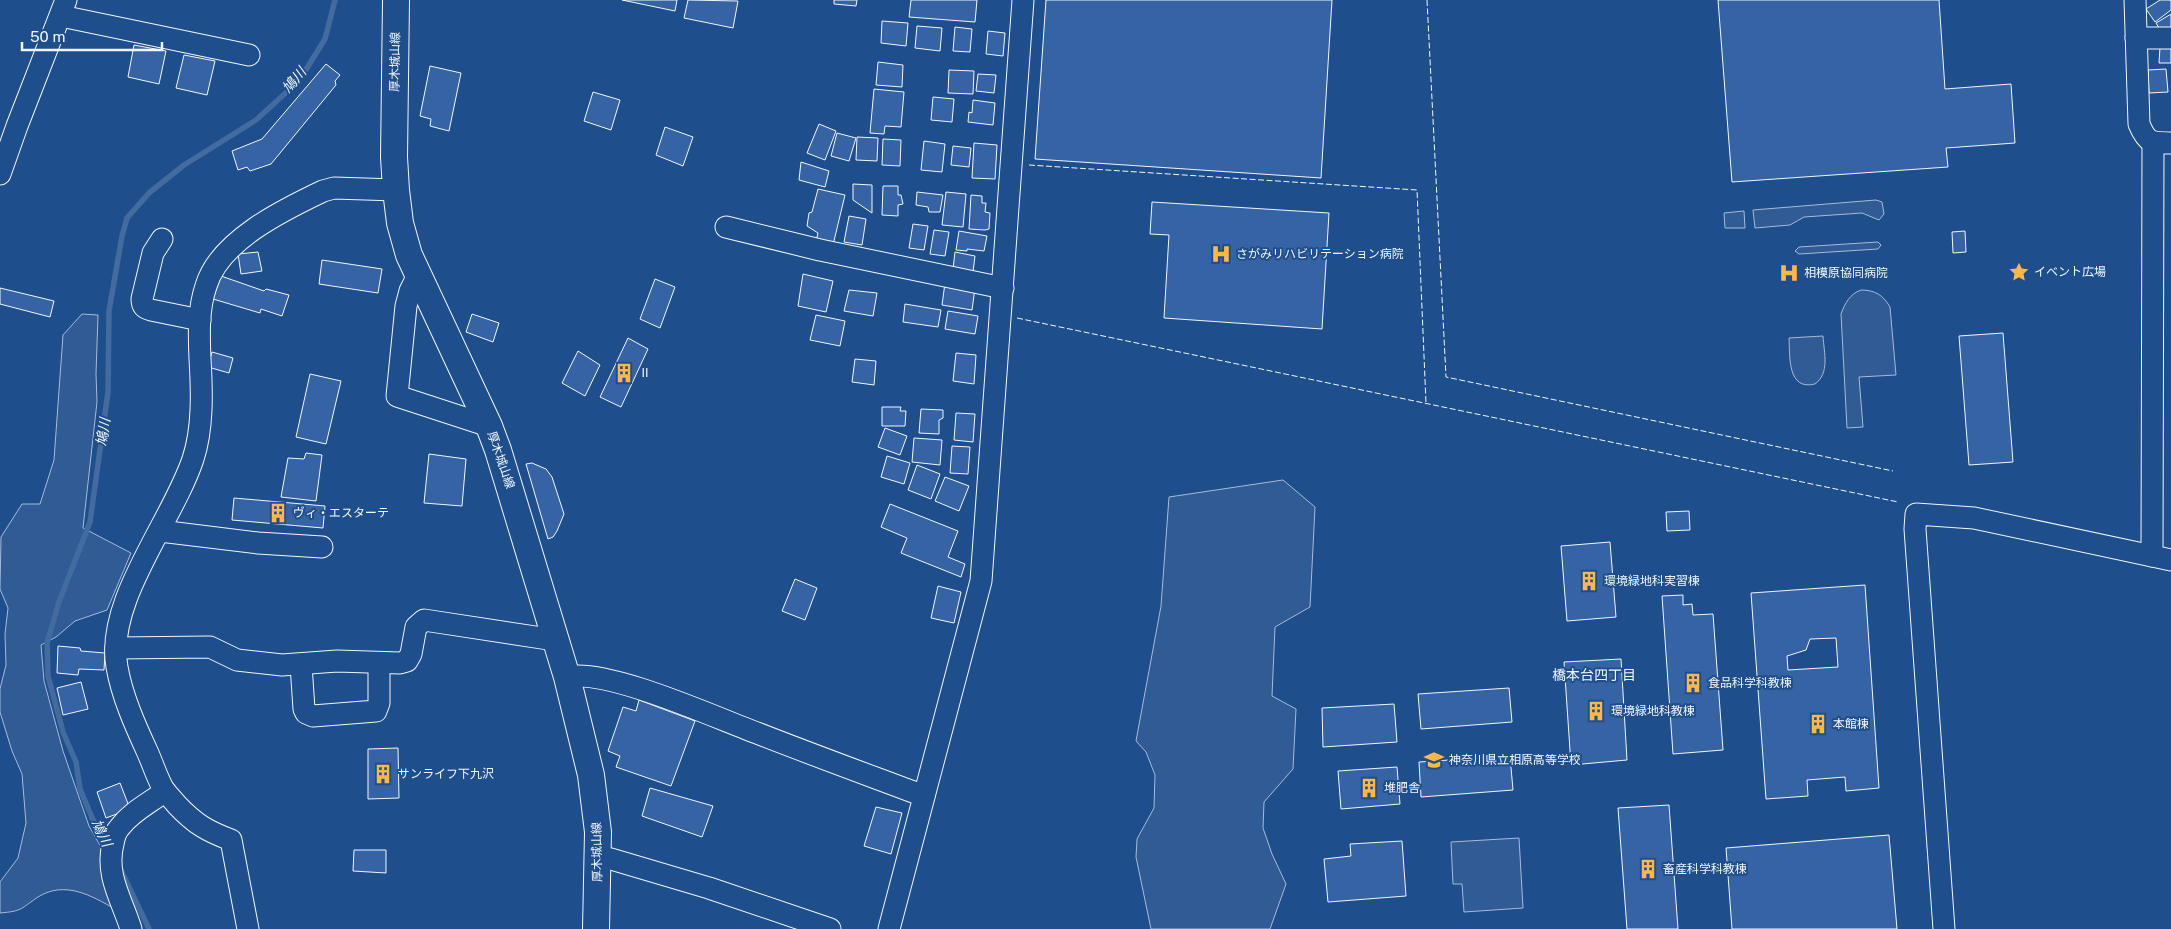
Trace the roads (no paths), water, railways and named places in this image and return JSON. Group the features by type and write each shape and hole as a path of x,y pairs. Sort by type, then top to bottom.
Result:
{"main road":[{"name":"厚木城山線","path":"396,0 394,129 396,190 403,235 418,275 489,426 506,474 567,677 591,775 598,832 596,929"}],"street":[{"path":"889,929 981,581 1023,0"},
{"path":"1944,929 1915,529 1916,514 1974,518 2161,558 2162,143 2144,136 2139,124 2135,0"},
{"path":"0,174 16,126 63,8 249,55"},
{"path":"2136,38 2171,38"},
{"path":"248,929 231,840 197,825 165,791 136,726 117,667 118,625 130,587 160,531 196,449 201,378 200,320 206,284 215,268 234,246 258,227 299,203 327,190 396,190"},
{"path":"726,228 820,250 1003,288"},
{"path":"162,239 153,253 142,305 151,310 200,320"},
{"path":"418,275 410,291 406,306 397,396 489,426"},
{"path":"160,531 258,543 322,547"},
{"path":"116,648 210,648 237,660 301,665 337,661 400,664 407,661 411,654 416,627 424,620 555,640"},
{"path":"301,665 304,709 306,713 313,716 376,711 379,703 379,663"},
{"path":"567,677 578,675 592,677 652,693 924,796"},
{"path":"131,929 111,871 110,856 115,835 118,828 135,812 165,791"},
{"path":"598,858 611,859 709,888 830,929"}],"waterway":[{"name":"鳩川","path":"107,842 93,820 80,789 76,762 63,732 48,676 47,643 59,602 90,522 108,392 109,311 122,236 127,218 149,193 184,165 256,120 291,88 307,68 325,39 335,0"},
{"name":"鳩川","path":"120,868 149,929"}],"place":[{"name":"さがみリハビリテーション病院","path":"1221,254"},
{"name":"イベント広場","path":"2019,272"},
{"name":"相模原協同病院","path":"1789,273"},
{"name":"Ⅱ","path":"624,373"},
{"name":"ヴィ・エスターテ","path":"278,513"},
{"name":"環境緑地科実習棟","path":"1589,581"},
{"name":"食品科学科教棟","path":"1693,683"},
{"name":"環境緑地科教棟","path":"1596,711"},
{"name":"本館棟","path":"1818,724"},
{"name":"神奈川県立相原高等学校","path":"1434,760"},
{"name":"サンライフ下九沢","path":"383,774"},
{"name":"堆肥舎","path":"1369,788"},
{"name":"畜産科学科教棟","path":"1648,869"}],"district":[{"name":"橋本台四丁目","path":"1594,675"}]}
